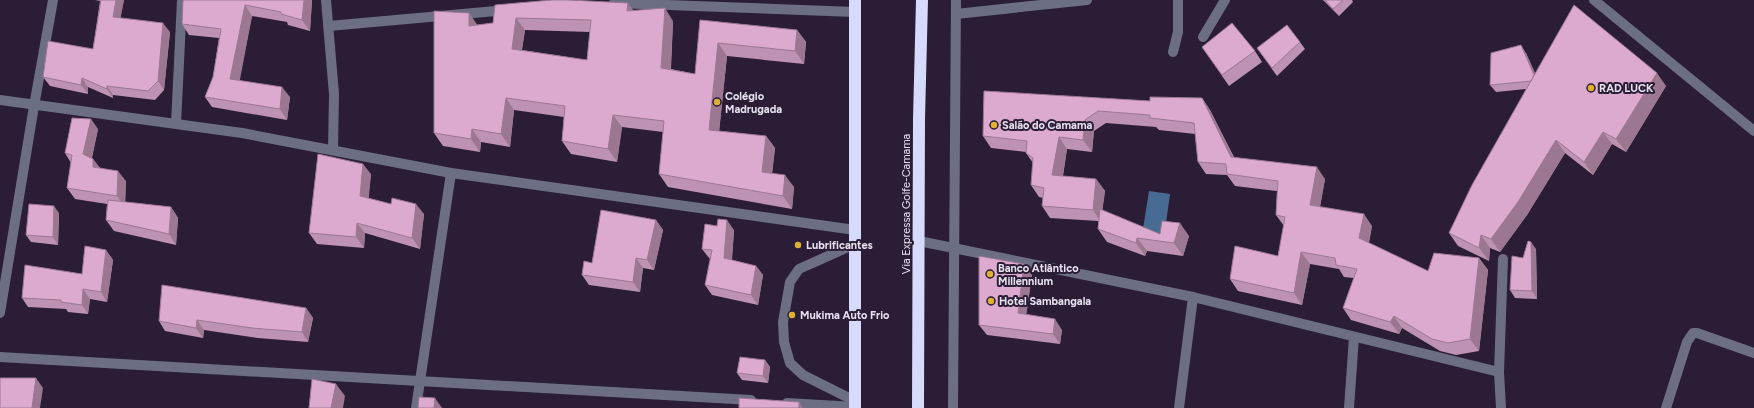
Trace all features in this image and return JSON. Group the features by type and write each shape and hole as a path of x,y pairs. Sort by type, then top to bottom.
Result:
{"highway":[{"name":"Via Expressa Golfe-Camama","path":"918,408 922,0"},
{"path":"855,6 855,405"}],"street":[{"path":"0,313 53,0"},
{"path":"176,124 182,0"},
{"path":"326,0 334,94 333,150"},
{"path":"953,408 956,0"},
{"path":"956,14 1063,1 1087,0"},
{"path":"1173,52 1178,32 1178,0"},
{"path":"1203,37 1224,0"},
{"path":"1594,0 1754,130"},
{"path":"602,3 855,6"},
{"path":"329,26 516,10"},
{"path":"0,100 34,106 242,133 450,173 855,230"},
{"path":"416,408 450,173"},
{"path":"919,241 955,247 1193,297 1499,372"},
{"path":"855,244 799,269 790,282 783,322 784,342 790,363 803,375 855,405"},
{"path":"1501,408 1499,372 1503,259"},
{"path":"1179,408 1193,297"},
{"path":"1666,408 1687,342 1693,333 1697,333 1754,353"},
{"path":"1349,408 1354,337"},
{"path":"0,357 420,380 760,401"},
{"path":"776,402 855,405"}],"water":[{"path":"1149,191 1170,194 1164,238 1142,235"}],"building":[{"path":"101,0 116,0 113,17 163,23 158,81 148,91 107,86 107,89 82,78 81,85 43,77 48,41 93,49"},
{"path":"183,0 304,0 302,20 281,14 281,12 245,5 230,79 282,87 280,109 205,97 213,77 221,29 182,24"},
{"path":"569,0 628,3 627,11 665,8 661,68 695,74 700,20 797,30 795,51 718,43 709,130 766,136 762,172 785,175 783,196 659,174 664,121 613,115 608,149 562,141 565,106 506,98 501,134 472,129 471,139 434,133 434,11 469,13 469,26 493,23 495,5","holes":["516,18 591,20 587,60 512,49"]},
{"path":"1325,0 1343,0 1333,9"},
{"path":"1574,5 1657,73 1616,139 1603,132 1584,162 1556,140 1518,202 1491,239 1481,235 1479,248 1449,233 1472,185"},
{"path":"1232,23 1255,51 1222,75 1202,47"},
{"path":"1287,25 1300,42 1272,68 1257,48"},
{"path":"1521,45 1534,75 1531,81 1490,85 1491,53"},
{"path":"984,91 1150,101 1150,97 1202,98 1231,157 1317,167 1310,205 1364,214 1359,238 1428,271 1434,253 1479,258 1470,339 1448,343 1432,339 1394,316 1390,322 1343,308 1357,269 1336,265 1335,258 1301,252 1294,293 1230,279 1235,246 1278,256 1285,217 1276,215 1278,181 1227,174 1226,164 1198,162 1194,123 1150,118 1150,115 1098,111 1085,120 1083,140 1059,137 1052,175 1096,179 1093,210 1042,206 1044,188 1031,185 1033,158 1026,153 1027,141 983,136"},
{"path":"72,118 91,119 83,154 93,159 93,167 118,171 117,196 67,188 72,155 65,153"},
{"path":"318,154 363,164 360,196 391,204 392,198 416,204 412,238 357,223 356,237 309,233"},
{"path":"108,200 171,207 169,234 106,220"},
{"path":"29,204 54,206 53,237 26,235"},
{"path":"1100,209 1160,234 1162,221 1180,223 1174,243 1137,238 1136,243 1098,229"},
{"path":"601,210 656,220 647,260 636,258 633,282 582,275 584,261 592,263"},
{"path":"718,219 727,220 724,258 756,266 751,295 705,285 712,250 702,249 705,224 717,226"},
{"path":"1528,241 1531,242 1532,291 1510,290 1512,256 1523,258"},
{"path":"85,246 106,250 101,292 83,289 82,305 61,302 61,300 22,298 25,265 82,274"},
{"path":"979,256 1024,264 1018,313 1055,319 1053,334 979,325"},
{"path":"162,285 306,308 302,332 252,328 197,320 196,328 159,321"},
{"path":"740,357 765,360 763,376 737,373"},
{"path":"0,378 36,378 32,408 0,408"},
{"path":"312,379 336,384 331,408 309,408"},
{"path":"419,397 435,398 434,408 418,408"},
{"path":"739,398 799,402 799,408 739,408"}],"place":[{"name":"RAD LUCK","path":"1591,88"},
{"name":"Colégio Madrugada","path":"717,102"},
{"name":"Salão do Camama","path":"994,125"},
{"name":"Lubrificantes","path":"798,245"},
{"name":"Banco Atlântico Millennium","path":"990,274"},
{"name":"Hotel Sambangala","path":"991,301"},
{"name":"Mukima Auto Frio","path":"792,315"}]}
